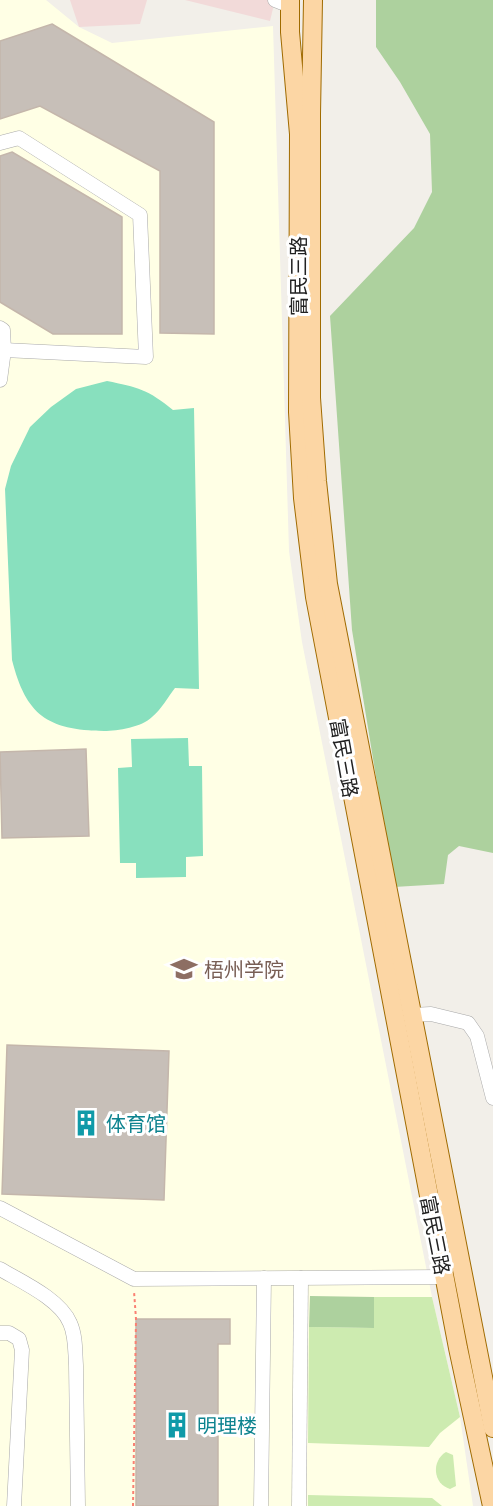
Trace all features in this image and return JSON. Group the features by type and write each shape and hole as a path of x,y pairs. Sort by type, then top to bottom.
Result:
{"main road":[{"name":"富民三路","path":"313,0 311,399 328,584 493,1428"},
{"name":"富民三路","path":"285,2 299,134 297,381 303,498 317,608 444,1277 492,1506"}],"lane":[{"path":"0,143 19,138 140,215 146,357 4,350"},
{"path":"0,328 3,330 4,350 0,380"},
{"path":"412,1015 431,1014 468,1023 477,1036 493,1098"},
{"path":"0,1208 134,1279 444,1277"},
{"path":"0,1269 63,1310 71,1324 76,1365 78,1506"},
{"path":"261,1506 264,1278"},
{"path":"299,1506 301,1278"},
{"path":"0,1333 9,1333 19,1339 22,1350 14,1506"}],"path":[{"path":"133,1506 136,1319 134,1279"}],"shaded area":[{"name":"梧州学院","path":"0,0 46,0 79,27 112,43 273,26 289,551 302,642 432,1297 460,1417 473,1506 0,1506"},
{"path":"70,0 147,0 140,24 79,27"},
{"path":"185,0 275,0 270,21"}],"green space":[{"path":"376,0 493,0 493,853 459,846 448,855 444,884 394,887 352,630 330,316 414,228 432,192 430,134 400,82 376,47"},
{"path":"107,381 142,390 173,410 194,408 199,689 175,688 158,711 148,720 130,728 104,731 84,730 54,723 42,716 24,694 12,660 5,489 11,466 30,427 51,407 76,389"},
{"path":"188,738 189,766 202,766 203,856 186,857 186,877 136,878 136,863 120,863 118,768 132,767 131,739"},
{"path":"310,1296 374,1297 374,1328 309,1327"},
{"path":"374,1297 432,1297 460,1417 440,1433 429,1447 308,1443 309,1327 373,1328"},
{"path":"446,1452 453,1455 456,1486 450,1489 440,1482 436,1472 438,1461"},
{"path":"308,1495 432,1498 442,1506 308,1506"}],"building":[{"path":"52,24 214,122 214,334 160,333 160,171 40,106 0,119 0,41"},
{"path":"12,152 122,217 122,334 53,334 0,302 0,156"},
{"path":"86,749 89,836 2,838 0,752"},
{"name":"体育馆","path":"7,1045 169,1051 164,1200 2,1194"},
{"name":"明理楼","path":"136,1319 230,1319 230,1344 218,1344 218,1506 136,1506"}],"place":[{"name":"梧州学院","path":"184,969"},
{"name":"体育馆","path":"86,1123"},
{"name":"明理楼","path":"177,1425"}]}
